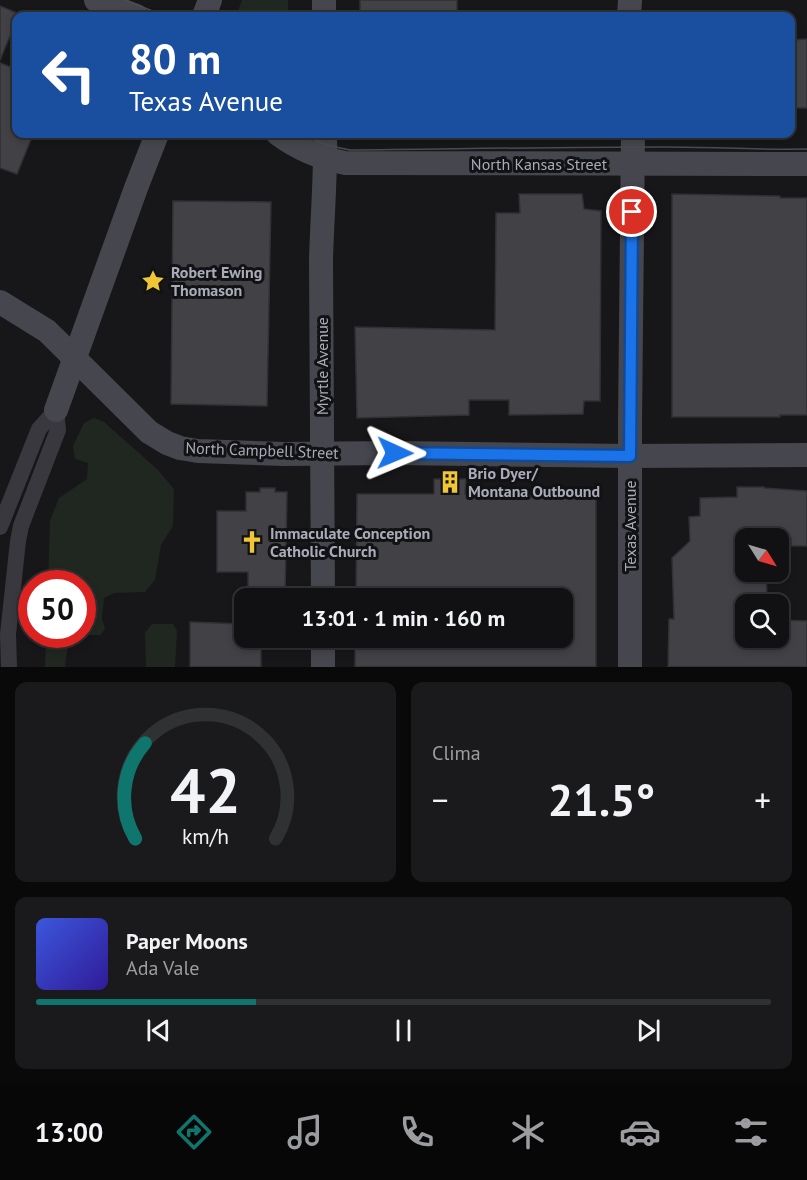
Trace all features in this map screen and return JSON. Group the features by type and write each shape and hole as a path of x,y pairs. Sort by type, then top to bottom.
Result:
{"main road":[{"path":"96,0 126,12"},
{"path":"56,410 155,138"},
{"name":"North Kansas Street","path":"284,138 303,150 345,163 807,164"},
{"name":"Myrtle Avenue","path":"323,588 322,216 326,138"},
{"name":"Texas Avenue","path":"630,667 633,138"},
{"name":"North Campbell Street","path":"0,302 47,331 149,432 180,448 202,451 321,454 807,455"},
{"path":"323,648 323,667"}],"street":[{"path":"0,527 39,429 56,410"},
{"path":"9,667 4,633 18,541 21,526 58,430 56,410"}],"shaded area":[{"path":"242,0 288,0 288,12 238,12"},
{"path":"94,418 104,422 157,469 174,489 173,526 161,545 155,580 145,592 114,593 104,598 102,619 105,628 101,635 96,635 96,570 48,570 50,521 59,498 87,479 88,463 75,459 73,446 84,423"},
{"path":"152,624 173,624 177,631 175,667 146,667 145,633"},
{"path":"46,648 67,648 66,667 45,667"}],"building":[{"path":"360,0 457,0 457,12 360,12"},
{"path":"0,6 14,12 12,12 12,31 0,60"},
{"path":"807,39 807,108 795,108 795,40"},
{"path":"0,63 12,68 12,138 31,138 17,174 0,168"},
{"path":"519,194 582,194 584,209 601,211 600,401 584,401 583,414 509,415 509,400 469,400 469,415 357,418 355,327 495,330 496,213 520,213"},
{"path":"672,194 807,198 807,415 672,417"},
{"path":"173,201 271,202 267,406 171,404"},
{"path":"434,479 466,479 465,494 596,494 596,667 355,667 355,648 573,648 573,588 356,588 357,494 434,494"},
{"path":"737,487 807,491 807,546 791,546 789,528 735,528 735,582 766,582 767,594 735,594 735,648 789,648 789,620 807,621 807,667 668,667 669,619 674,619 672,558 690,541 689,517 700,516 700,498 737,497"},
{"name":"Immaculate Conception Catholic Church","path":"260,488 275,488 275,492 287,492 285,588 248,588 248,572 217,572 217,511 246,511 246,492 260,492"},
{"path":"190,622 234,624 234,648 261,648 261,667 190,667"}],"tram line":[{"path":"125,0 155,12"},
{"path":"311,138 326,145 350,150 665,147 807,149"}],"place":[{"name":"Robert Ewing Thomason","path":"153,281"},
{"name":"Brio Dyer/ Montana Outbound","path":"450,482"},
{"name":"Immaculate Conception Catholic Church","path":"252,542"}],"route":[{"path":"395,453 630,456 632,212"}]}
